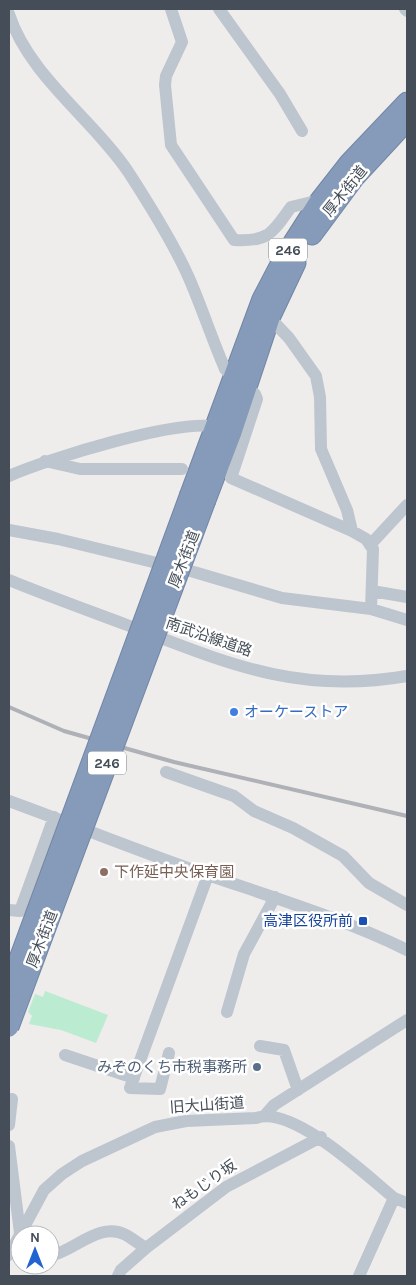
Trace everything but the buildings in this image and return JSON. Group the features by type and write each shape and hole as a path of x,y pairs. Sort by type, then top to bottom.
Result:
{"highway":[{"name":"厚木街道","path":"9,986 224,429 262,299 293,241 320,200 349,163 407,102"},
{"name":"厚木街道","path":"239,383 288,277 318,225 355,177 407,120"},
{"name":"厚木街道","path":"9,1027 198,497"}],"street":[{"path":"171,9 182,42 166,76 165,85 171,145 234,240 261,239 271,234 291,207 320,200"},
{"path":"219,9 280,94 302,131"},
{"path":"9,14 15,33 33,60 103,140 128,172 188,277 226,369 239,383 255,394 257,399 231,478 352,531 366,539 373,549 371,609"},
{"path":"270,318 289,338 316,376 320,397 321,449 347,510 352,531"},
{"path":"9,476 45,461 161,431 199,426 224,429"},
{"path":"45,461 80,470 182,468"},
{"path":"370,545 407,505"},
{"path":"9,530 58,539 194,572 282,598 371,609 407,620"},
{"name":"南武沿線道路","path":"9,580 204,655 269,675 330,682 357,682 407,676"},
{"path":"372,591 407,597"},
{"path":"166,772 234,796 254,811 293,828 343,856 370,883 407,905"},
{"path":"9,801 208,875 275,897 377,936 407,950"},
{"path":"9,910 20,911 54,817"},
{"path":"169,1053 160,1089 130,1088 208,875"},
{"path":"227,1012 244,954 275,897"},
{"path":"266,1114 274,1105 407,1020"},
{"path":"260,1046 284,1050 298,1090"},
{"path":"65,1055 134,1078"},
{"path":"9,1125 12,1099"},
{"name":"旧大山街道","path":"24,1225 44,1190 62,1174 82,1161 155,1127 186,1121 256,1118 266,1114 321,1137 394,1198 407,1203"},
{"name":"ねもじり坂","path":"118,1276 121,1270 146,1248 226,1187 321,1137"},
{"path":"9,1146 19,1225"},
{"path":"359,1276 394,1198"},
{"path":"60,1254 86,1238 103,1232 115,1232 126,1235 146,1248"}],"green space":[{"path":"45,991 108,1015 96,1043 61,1030 29,1024 32,1016 28,1012 35,994 43,997"}],"railway":[{"path":"9,707 64,731 174,762 407,816"}],"place":[{"name":"オーケーストア","path":"234,712"},
{"name":"下作延中央保育園","path":"104,872"},
{"name":"高津区役所前","path":"363,921"},
{"name":"みぞのくち市税事務所","path":"257,1067"}]}
